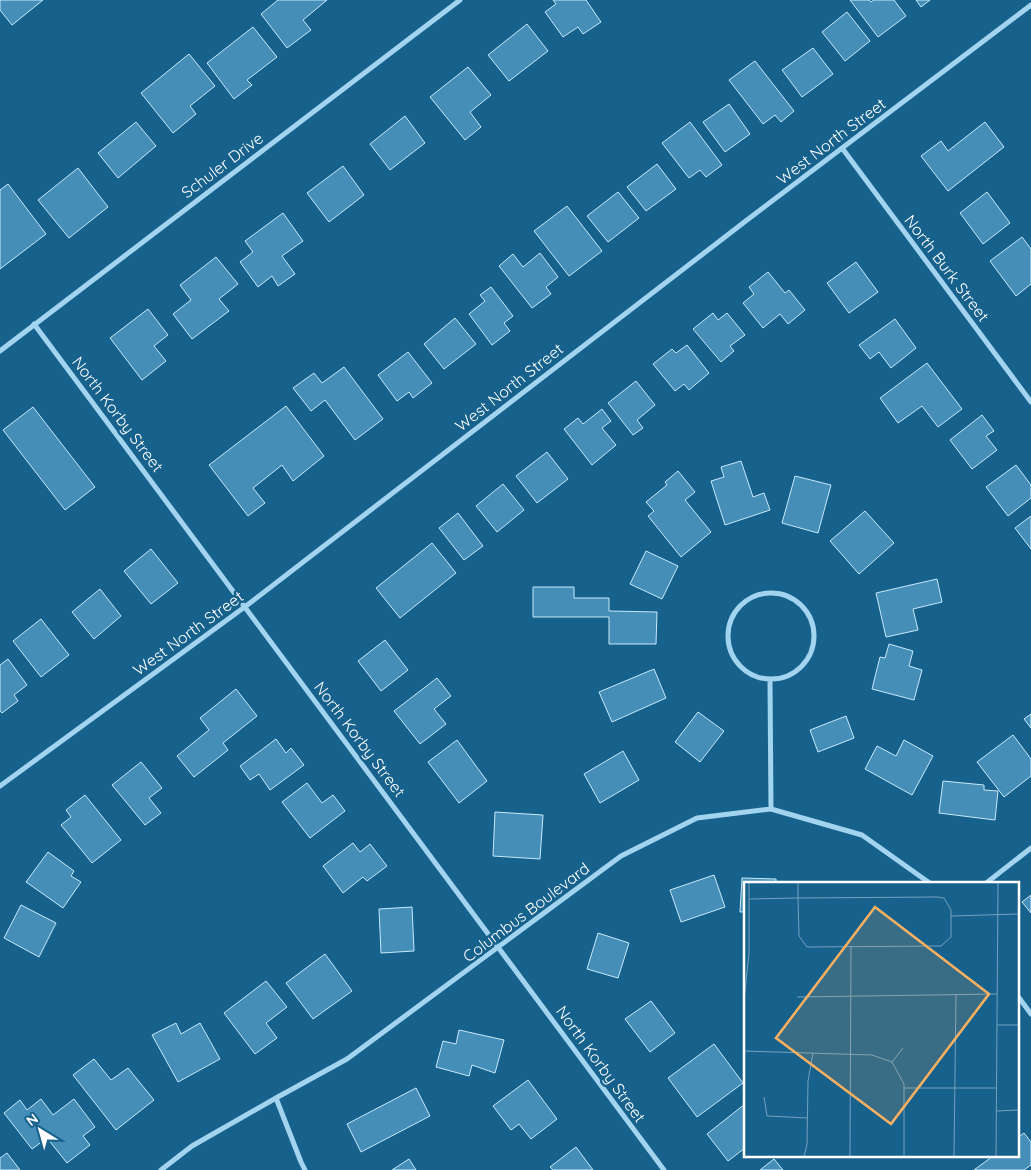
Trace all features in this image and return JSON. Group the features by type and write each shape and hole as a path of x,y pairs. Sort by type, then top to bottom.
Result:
{"street":[{"name":"Schuler Drive","path":"0,351 460,0"},
{"name":"West North Street","path":"0,786 246,606 1031,5"},
{"name":"North Burk Street","path":"842,148 1031,402"},
{"name":"North Korby Street","path":"34,324 246,606 664,1170"},
{"path":"771,591 798,600 813,623 813,650 796,673 770,681 744,672 728,650 728,622 745,599 771,591"},
{"path":"770,681 771,809"},
{"name":"Columbus Boulevard","path":"161,1170 192,1146 347,1059 621,856 697,818 771,809 862,835 928,882"},
{"path":"988,882 1031,848"},
{"path":"1018,997 1031,1014"},
{"path":"276,1098 301,1162 306,1170"}],"building":[{"path":"0,0 43,0 12,25 0,10"},
{"path":"278,0 327,0 303,20 311,30 287,48 261,14"},
{"path":"553,0 586,0 601,22 583,34 578,27 563,37 545,12 556,4"},
{"path":"850,0 869,0 871,2 874,0 894,0 906,16 878,37"},
{"path":"916,0 930,0 921,7"},
{"path":"847,12 870,41 845,61 822,32"},
{"path":"527,24 548,51 509,81 488,55"},
{"path":"253,27 277,57 247,80 252,85 234,99 207,63"},
{"path":"813,48 833,74 802,97 782,70"},
{"path":"189,54 215,86 190,106 196,114 173,133 141,93"},
{"path":"755,61 794,111 781,122 775,115 763,124 729,80"},
{"path":"468,67 491,95 470,112 481,127 465,140 430,97"},
{"path":"729,104 750,134 725,152 703,122"},
{"path":"405,116 425,143 390,170 370,144"},
{"path":"136,122 156,146 118,178 98,153"},
{"path":"690,122 722,165 706,177 700,170 689,178 662,143"},
{"path":"985,122 1004,147 948,191 921,156 941,141 948,151"},
{"path":"657,164 676,189 646,211 627,187"},
{"path":"343,166 364,195 329,222 307,193"},
{"path":"78,168 108,207 69,238 38,200"},
{"path":"8,184 46,234 0,269 0,190"},
{"path":"618,192 639,218 608,242 587,216"},
{"path":"987,192 1010,223 983,244 960,213"},
{"path":"567,206 602,251 569,276 534,231"},
{"path":"283,213 303,241 282,256 295,274 278,286 272,276 258,287 240,262 253,252 245,241"},
{"path":"1022,237 1031,249 1031,284 1016,296 990,261"},
{"path":"540,253 558,277 546,287 551,294 532,308 499,266 513,254 523,267"},
{"path":"216,257 238,284 219,299 229,311 192,339 173,314 191,300 180,285"},
{"path":"856,262 878,292 849,313 827,283"},
{"path":"768,272 785,293 789,290 805,310 788,324 780,314 763,328 743,303 754,294 749,287"},
{"path":"491,287 513,316 504,323 510,331 492,345 469,314 485,301 480,295"},
{"path":"148,309 168,335 154,346 166,361 142,380 110,338"},
{"path":"713,313 718,320 727,313 745,335 730,346 734,351 721,362 693,329"},
{"path":"455,318 476,344 444,369 424,344"},
{"path":"895,319 916,348 891,368 879,352 870,359 859,345"},
{"path":"687,345 709,373 689,390 684,384 675,391 653,364 672,349 676,353"},
{"path":"408,352 432,383 413,398 409,392 397,401 378,375"},
{"path":"927,363 962,409 938,427 922,406 898,423 880,398"},
{"path":"344,367 383,419 355,440 325,400 311,411 293,388 314,373 322,383"},
{"path":"636,381 655,405 637,420 643,428 633,435 608,403"},
{"path":"286,406 324,456 293,481 282,465 253,488 265,503 248,516 209,465"},
{"path":"33,407 95,487 65,510 3,430"},
{"path":"602,409 611,421 602,428 616,445 592,465 564,429 578,418 583,424"},
{"path":"982,415 994,431 986,436 997,450 972,469 950,440"},
{"path":"547,452 568,479 537,503 516,476"},
{"path":"741,461 753,497 764,493 770,510 725,525 711,481 724,477 721,467"},
{"path":"1016,465 1031,485 1031,498 1008,516 986,487"},
{"path":"678,471 695,492 685,500 711,532 681,557 648,516 654,511 646,502 667,485 665,482"},
{"path":"795,476 831,485 818,533 782,523"},
{"path":"503,484 524,510 497,532 476,506"},
{"path":"865,511 894,543 859,574 830,541"},
{"path":"458,513 483,546 464,560 439,528"},
{"path":"1031,516 1031,549 1015,528"},
{"path":"432,543 456,573 400,618 376,588"},
{"path":"151,549 178,583 151,604 124,571"},
{"path":"646,551 678,566 662,599 630,584"},
{"path":"937,579 942,602 913,609 918,630 886,637 876,593"},
{"path":"533,587 574,587 574,598 609,598 609,611 657,612 656,644 609,644 609,617 533,617"},
{"path":"100,589 121,616 94,639 72,612"},
{"path":"41,619 69,655 41,677 13,641"},
{"path":"385,640 408,670 381,691 358,661"},
{"path":"889,644 913,651 909,666 922,670 914,700 872,689 880,657 885,658"},
{"path":"8,659 27,685 14,695 18,701 2,713 0,711 0,665"},
{"path":"654,669 666,698 612,722 599,692"},
{"path":"437,678 451,696 434,709 446,724 420,744 394,711"},
{"path":"236,689 257,716 223,743 228,750 194,777 177,756 209,730 200,718"},
{"path":"698,712 724,731 700,762 675,742"},
{"path":"1031,714 1031,728 1024,719"},
{"path":"846,716 854,738 818,752 810,730"},
{"path":"1013,735 1031,759 1031,776 1004,797 977,762"},
{"path":"276,739 286,753 291,748 304,765 270,790 259,774 250,780 240,766"},
{"path":"457,740 487,781 459,803 428,762"},
{"path":"904,740 933,756 912,795 865,769 877,746 896,756"},
{"path":"623,751 639,780 600,803 584,774"},
{"path":"141,762 162,788 149,798 161,813 145,825 112,785"},
{"path":"943,781 984,785 984,790 998,791 995,820 939,813"},
{"path":"307,783 322,803 333,795 345,811 310,838 282,802"},
{"path":"85,795 121,840 92,863 61,825 71,817 66,810"},
{"path":"495,812 543,815 540,859 493,856"},
{"path":"353,843 360,852 370,844 387,866 367,881 363,877 343,893 323,866"},
{"path":"48,852 74,871 71,876 81,882 63,908 26,882"},
{"path":"714,875 725,907 681,922 670,890"},
{"path":"742,878 776,879 776,882 744,882 744,912 740,912"},
{"path":"1031,895 1031,913 1022,902"},
{"path":"21,905 56,923 39,957 4,938"},
{"path":"412,907 414,951 381,953 379,909"},
{"path":"598,933 629,943 618,978 587,969"},
{"path":"325,954 352,991 313,1019 286,983"},
{"path":"266,981 287,1007 266,1023 277,1038 255,1054 224,1013"},
{"path":"651,1001 675,1033 650,1052 625,1019"},
{"path":"176,1023 181,1034 200,1023 220,1059 178,1082 152,1035"},
{"path":"459,1030 504,1040 495,1073 472,1065 469,1076 436,1067 443,1041 456,1044"},
{"path":"714,1044 743,1083 697,1117 668,1078"},
{"path":"94,1059 111,1080 128,1068 154,1100 116,1130 73,1075"},
{"path":"528,1080 557,1119 531,1139 519,1124 511,1130 493,1106"},
{"path":"416,1088 430,1116 361,1152 347,1124"},
{"path":"41,1099 53,1115 74,1099 95,1127 83,1136 90,1145 67,1163 47,1138 32,1149 4,1113 20,1100 27,1110"},
{"path":"744,1105 744,1149 728,1161 707,1134"},
{"path":"1024,1133 1031,1142 1031,1165 1024,1170 974,1170 990,1158 1018,1158 1018,1137"},
{"path":"576,1147 593,1170 553,1170 550,1167"},
{"path":"7,1153 20,1170 0,1170 0,1158"},
{"path":"409,1159 416,1170 392,1170"},
{"path":"774,1159 783,1170 760,1170"}]}
